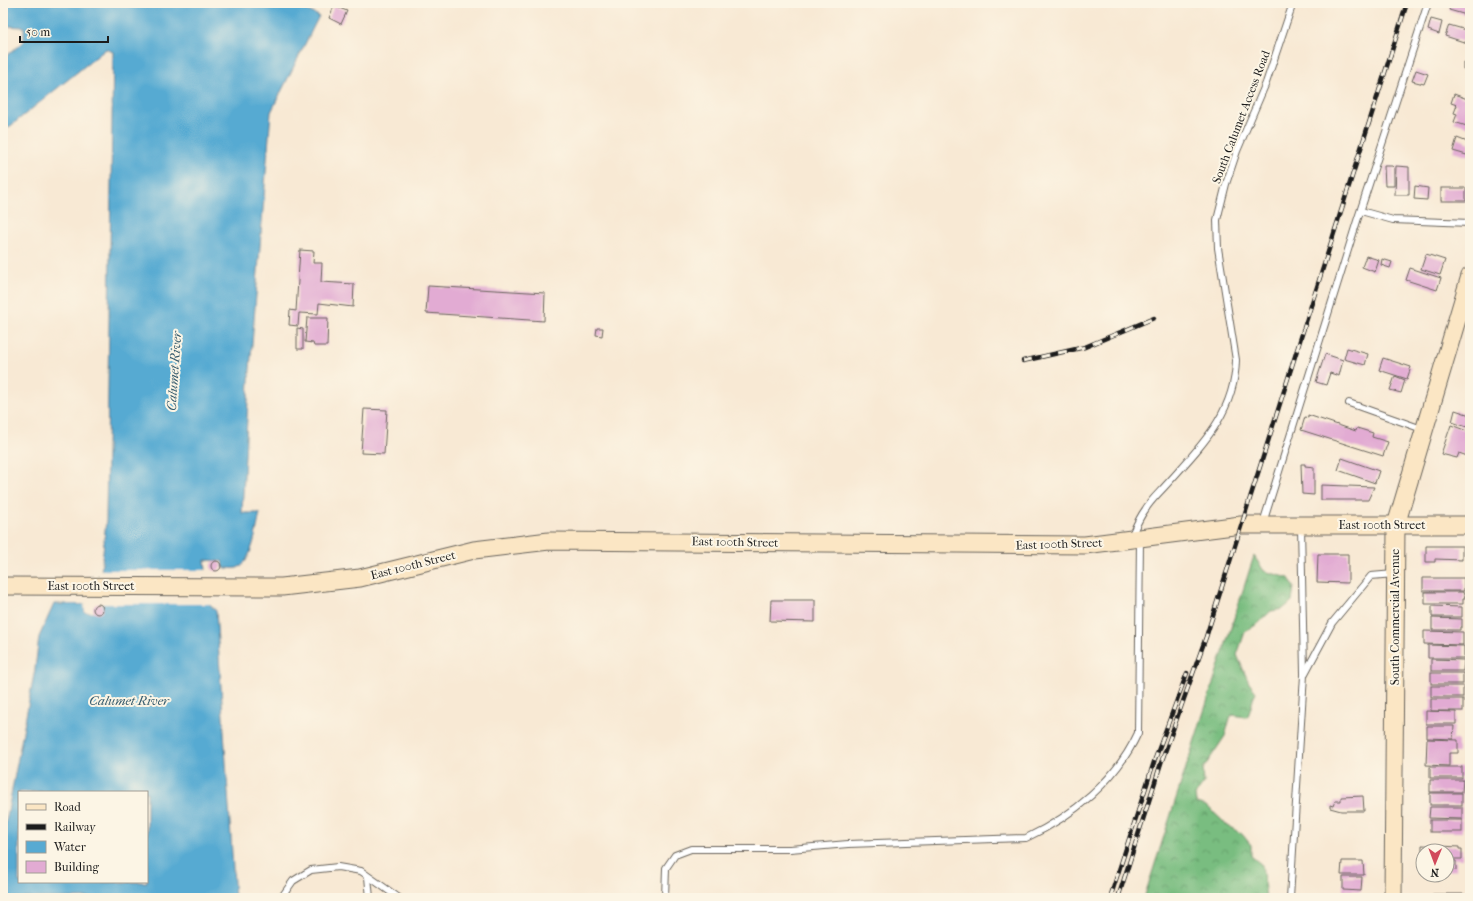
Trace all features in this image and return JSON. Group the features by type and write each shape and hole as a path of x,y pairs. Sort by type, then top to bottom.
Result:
{"main road":[{"name":"South Commercial Avenue","path":"1394,898 1396,525 1470,276"},
{"name":"East 100th Street","path":"3,586 282,587 360,578 474,550 545,541 591,540 1085,545 1135,540 1234,525 1470,525"}],"lane":[{"name":"South Calumet Access Road","path":"1135,540 1145,509 1204,442 1223,415 1231,396 1236,378 1236,360 1218,248 1217,220 1226,184 1237,151 1266,83 1293,3"},
{"path":"1263,525 1428,3"},
{"path":"1361,211 1393,220 1470,223"},
{"path":"1349,403 1424,430"},
{"path":"1290,898 1304,675 1301,525"},
{"path":"665,898 666,868 675,856 691,849 790,850 848,844 1026,838 1050,827 1089,798 1117,768 1130,751 1138,733 1135,540"},
{"path":"1304,675 1332,623 1371,576 1396,574"},
{"path":"281,898 293,881 311,870 338,867 361,871 399,898"},
{"path":"368,877 370,898"}],"green space":[{"path":"1254,556 1264,571 1289,578 1294,587 1292,601 1283,609 1271,611 1259,623 1245,632 1237,655 1249,683 1256,692 1250,712 1247,717 1231,715 1225,736 1203,769 1204,783 1195,795 1196,803 1207,806 1228,826 1242,834 1251,845 1251,856 1262,865 1266,898 1144,898"}],"water":[{"name":"Calumet River","path":"3,3 302,3 300,7 319,16 271,112 249,381 242,513 260,513 253,544 246,560 242,565 237,568 224,568 222,561 205,560 209,603 216,611 235,898 3,898 3,837 35,669 39,637 54,604 85,604 85,612 99,612 106,520 113,52 106,49 3,132 3,59 24,41 24,27 3,26"}],"pier":[{"path":"99,570 208,570 210,602 213,604 102,604 103,611 101,613 85,612 84,604 67,604 67,602 85,602 87,610 98,610"}],"building":[{"path":"1451,3 1470,3 1470,16 1449,10"},
{"path":"334,6 347,11 341,24 329,18"},
{"path":"1431,19 1442,22 1439,34 1428,30"},
{"path":"1449,25 1470,31 1467,43 1445,36"},
{"path":"1467,58 1470,59 1470,71 1463,69 1463,62 1466,62"},
{"path":"1416,70 1428,74 1424,84 1412,81"},
{"path":"1454,94 1470,100 1470,127 1454,122 1457,114 1454,113 1457,105 1451,103"},
{"path":"1457,138 1470,143 1470,156 1453,151"},
{"path":"1384,166 1392,166 1394,168 1394,186 1385,186"},
{"path":"1396,166 1409,167 1409,195 1395,195"},
{"path":"1415,186 1428,188 1427,200 1414,199"},
{"path":"1441,188 1466,188 1466,201 1441,201"},
{"path":"300,250 314,251 313,263 322,263 321,282 354,284 353,307 319,303 318,314 299,313 298,326 289,325 290,310 296,311"},
{"path":"1426,254 1445,260 1440,275 1421,269"},
{"path":"1366,256 1379,260 1375,272 1362,267"},
{"path":"1382,259 1392,262 1390,268 1381,265"},
{"path":"1410,268 1441,278 1437,290 1406,280"},
{"path":"428,286 545,293 544,321 426,313"},
{"path":"307,318 328,318 327,346 314,346 313,343 305,342"},
{"path":"297,328 303,329 303,349 297,349"},
{"path":"597,328 603,328 602,336 596,335"},
{"path":"1347,348 1368,354 1365,365 1344,359"},
{"path":"1325,354 1343,360 1339,376 1330,373 1326,385 1316,382"},
{"path":"1383,358 1411,367 1407,379 1379,370"},
{"path":"1395,376 1405,380 1401,393 1390,390"},
{"path":"364,409 387,410 384,454 361,453"},
{"path":"1455,410 1470,415 1470,428 1452,422"},
{"path":"1308,415 1356,431 1357,428 1373,433 1372,437 1388,442 1383,456 1301,430 1305,417 1308,418"},
{"path":"1451,425 1470,432 1470,457 1459,453 1457,458 1441,454"},
{"path":"1342,458 1379,471 1375,483 1338,470"},
{"path":"1301,464 1314,467 1314,495 1302,494"},
{"path":"1321,485 1374,487 1368,500 1321,500"},
{"path":"1426,546 1462,546 1462,560 1435,559 1435,562 1426,562"},
{"path":"1318,554 1348,554 1348,583 1317,582"},
{"path":"214,561 218,561 220,562 220,570 214,571 211,568 211,564"},
{"path":"1423,578 1464,578 1464,591 1423,591"},
{"path":"1425,592 1463,592 1465,599 1463,599 1463,604 1425,604"},
{"path":"771,600 815,600 815,622 770,621"},
{"path":"96,604 100,604 102,605 102,613 96,614 93,611 93,607"},
{"path":"1432,606 1462,607 1462,617 1432,617"},
{"path":"1432,618 1462,619 1462,627 1460,627 1460,630 1432,630"},
{"path":"1424,631 1463,632 1463,645 1424,644"},
{"path":"1428,645 1464,646 1464,658 1428,658"},
{"path":"1431,659 1464,660 1463,671 1431,671"},
{"path":"1431,673 1463,673 1463,684 1431,684"},
{"path":"1431,686 1463,686 1463,697 1431,697"},
{"path":"1431,699 1463,699 1463,711 1431,711"},
{"path":"1426,711 1456,712 1456,724 1426,724"},
{"path":"1427,726 1454,726 1453,739 1427,738"},
{"path":"1427,739 1458,740 1458,753 1449,753 1449,766 1426,765"},
{"path":"1430,767 1462,767 1462,778 1430,778"},
{"path":"1430,780 1463,780 1462,792 1430,792"},
{"path":"1430,793 1462,793 1462,805 1430,805"},
{"path":"1363,796 1364,811 1341,811 1330,808 1330,805 1333,806 1335,801 1341,801 1341,797"},
{"path":"1430,807 1462,807 1462,819 1429,818"},
{"path":"1430,820 1462,820 1462,832 1430,832"},
{"path":"1455,847 1462,849 1462,859 1455,859"},
{"path":"1342,861 1363,861 1364,875 1341,875"},
{"path":"1343,877 1362,877 1361,891 1343,890"},
{"path":"1433,894 1464,894 1464,898 1433,898"}],"railway":[{"path":"1118,898 1161,763 1206,637 1407,3"},
{"path":"1023,361 1085,347 1154,318"},
{"path":"1110,898 1155,759 1187,673"}]}
